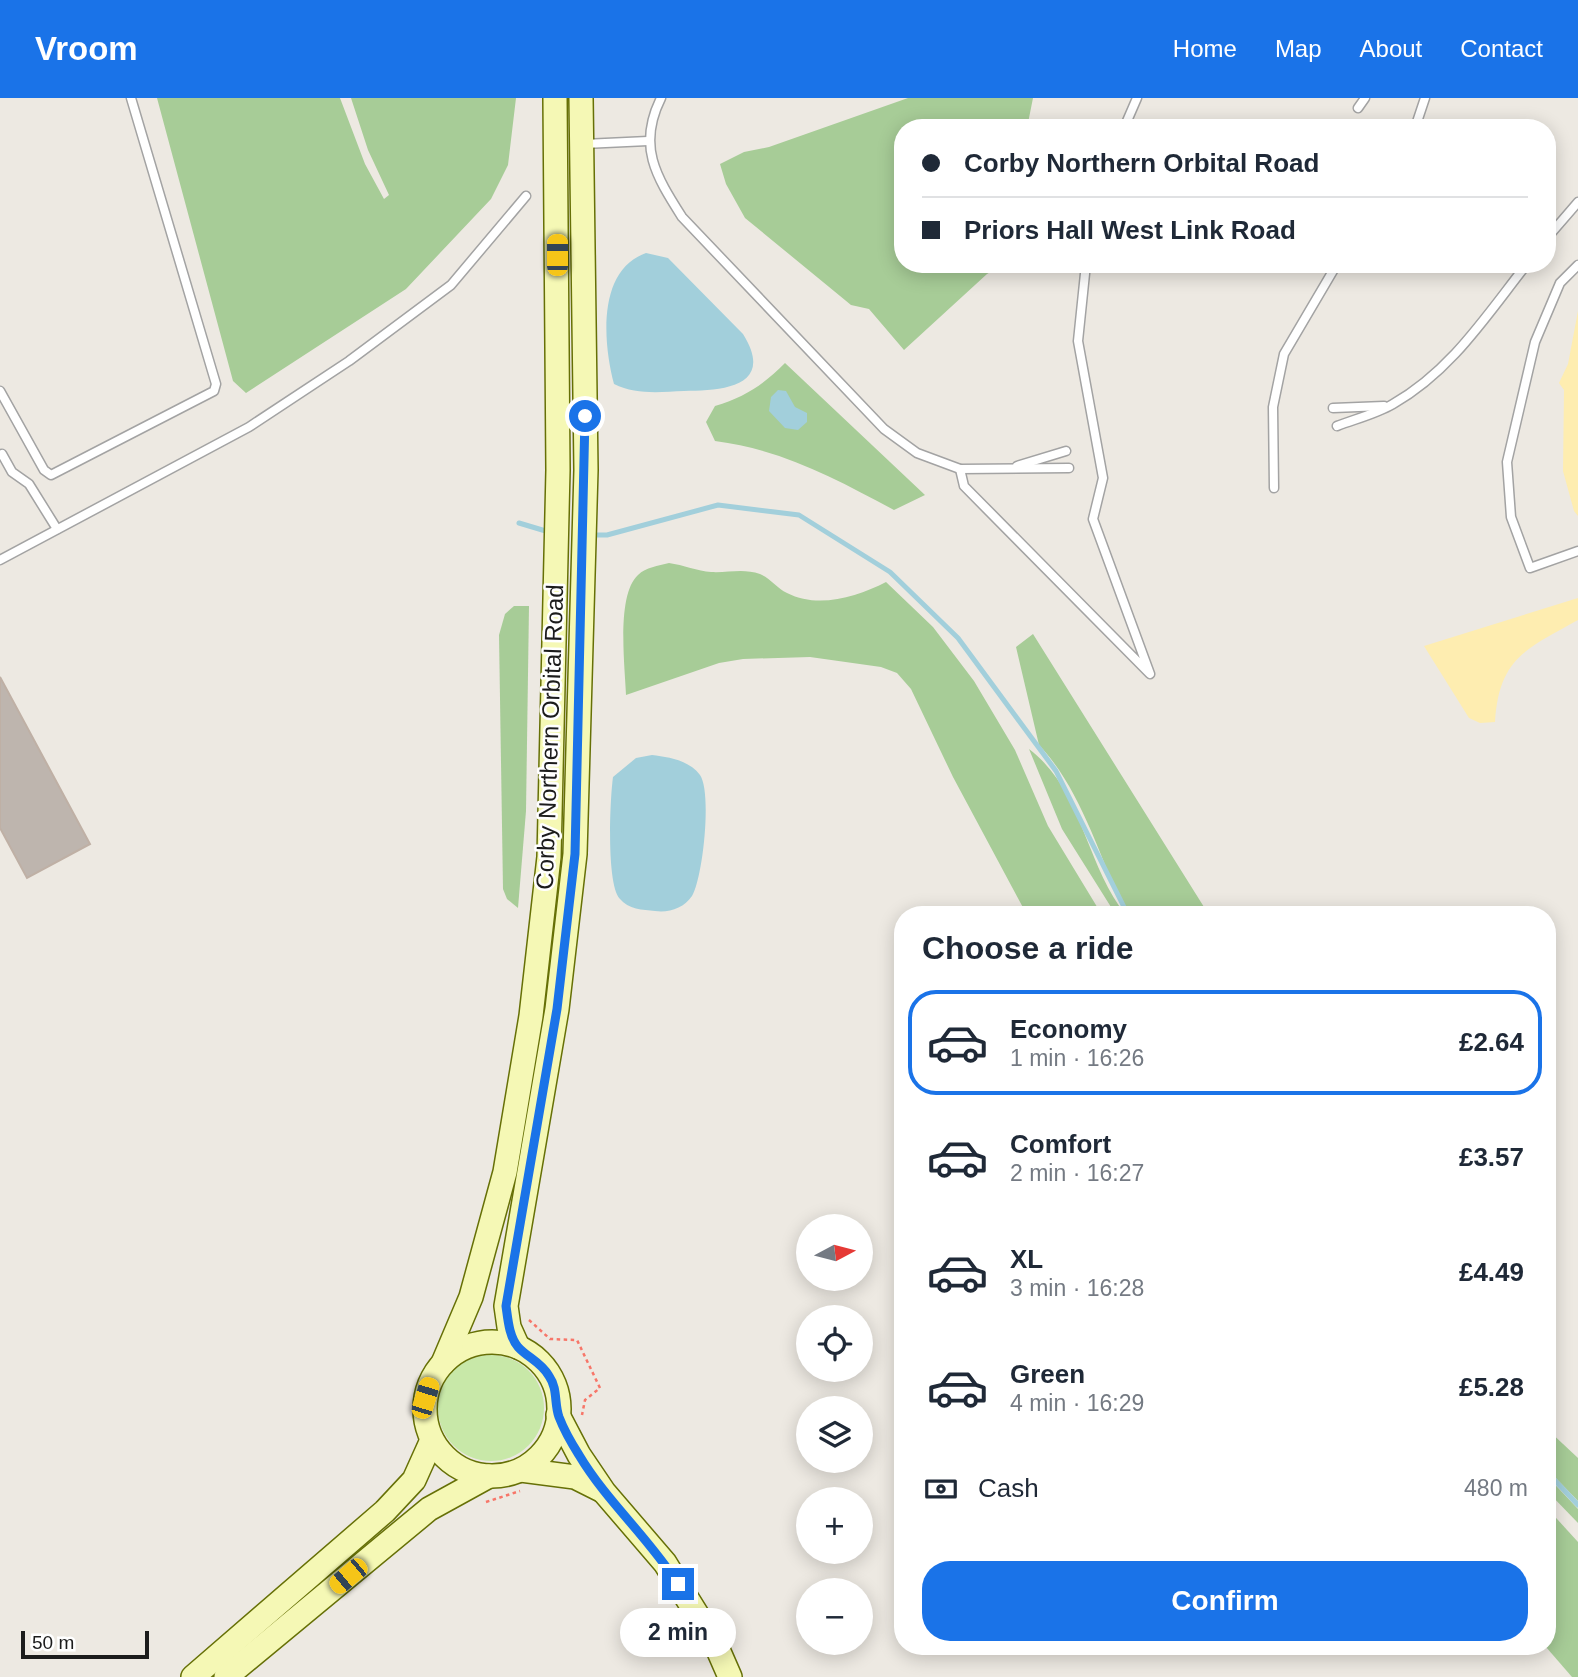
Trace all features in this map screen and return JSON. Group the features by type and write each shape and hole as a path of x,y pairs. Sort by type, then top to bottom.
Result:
{"street":[{"name":"Corby Northern Orbital Road","path":"443,1363 471,1297 505,1172 530,1016 549,857 558,470 555,98"},
{"name":"Corby Northern Orbital Road","path":"518,1347 509,1327 506,1306 557,1009 575,854 586,470 581,98"},
{"path":"526,1478 554,1433 558,1397 551,1379 541,1363 518,1347 498,1342 478,1343 459,1350 443,1363 431,1379 425,1398 425,1420 432,1440 446,1458 466,1471 489,1476 526,1478 575,1477 604,1492"},
{"path":"558,1415 604,1492 665,1563 716,1645 730,1677"},
{"path":"193,1677 386,1511 414,1480 432,1440"},
{"path":"226,1677 429,1508 489,1476"}],"lane":[{"path":"0,391 44,470 51,475 214,391 216,384 131,98"},
{"path":"661,98 653,113 648,141 659,180 682,217 884,429 917,453 960,469 1069,468"},
{"path":"1128,119 1137,98"},
{"path":"1358,108 1364,98"},
{"path":"1418,119 1425,98"},
{"path":"582,144 648,141"},
{"path":"0,560 249,427 393,330 451,285 526,196"},
{"path":"1556,228 1578,202"},
{"path":"1578,265 1560,283 1535,342 1507,462 1511,517 1530,568 1578,551"},
{"path":"960,469 964,486 1150,674 1093,519 1103,478 1078,341 1085,273"},
{"path":"1274,488 1273,407 1284,354 1333,273"},
{"path":"1337,426 1390,406 1429,381 1450,362 1520,273"},
{"path":"1333,408 1390,406"},
{"path":"1008,468 1066,452"},
{"path":"2,454 12,472 29,484 57,529"}],"path":[{"path":"524,1310 538,1331 550,1339 577,1340 600,1388 584,1400 584,1435 573,1444"},
{"path":"484,1502 526,1478"}],"green space":[{"path":"157,98 340,98 365,164 384,199 389,195 368,150 351,98 516,98 508,165 491,199 406,289 246,393 233,381"},
{"path":"908,98 1033,98 1029,119 894,119 894,273 989,273 904,350 869,309 851,305 745,218 726,184 720,164 744,152 769,147"},
{"path":"785,363 925,495 894,510 829,476 786,458 715,441 706,422 715,406 753,389"},
{"path":"669,563 711,572 754,572 799,598 824,601 850,596 886,582 933,627 974,681 1015,750 1048,826 1097,906 1022,906 953,777 911,689 897,673 881,667 810,657 743,659 719,663 626,695 623,632 627,598 638,575 652,567"},
{"path":"514,606 529,606 526,811 518,908 507,899 503,889 499,635 505,614"},
{"path":"1033,634 1203,906 1124,906 1121,903 1076,800 1053,762 1039,745 1016,647"},
{"path":"1029,749 1047,766 1061,785 1073,806 1101,873 1120,906 1110,906 1062,829"},
{"path":"491,1355 511,1359 528,1371 540,1388 544,1408 540,1428 528,1445 511,1457 491,1461 471,1457 454,1445 442,1428 438,1408 442,1388 454,1371 471,1359"},
{"path":"1556,1437 1578,1458 1578,1501 1556,1478"},
{"path":"1556,1486 1578,1509 1578,1523 1556,1500"},
{"path":"1556,1518 1578,1542 1578,1677 1572,1677 1553,1655 1556,1655"}],"sand":[{"path":"1578,311 1578,516 1574,511 1563,471 1564,390 1559,383 1568,364"},
{"path":"1578,598 1578,620 1530,648 1509,669 1502,683 1495,722 1480,723 1469,718 1424,646"}],"water":[{"path":"646,253 668,258 743,334 753,365 749,375 740,382 714,390 639,391 614,384 606,329 611,291 630,262"},
{"path":"778,390 786,391 795,407 807,413 807,422 798,430 785,428 769,411 771,397"},
{"path":"652,755 678,760 690,766 700,775 704,784 705,835 696,886 685,904 666,911 631,907 623,902 616,890 611,860 613,777 636,758"}],"building":[{"path":"0,677 90,844 27,878 0,828"}],"waterway":[{"path":"590,535 607,535 718,505 799,515 890,572 958,638 1056,771 1124,906"},
{"path":"519,523 549,532"},
{"path":"1556,1482 1578,1505"}],"route":[{"path":"585,416 586,470 575,854 557,1009 506,1306 509,1327 518,1347 541,1363 551,1379 558,1397 558,1415 579,1455 604,1492 665,1563 678,1584"}]}
